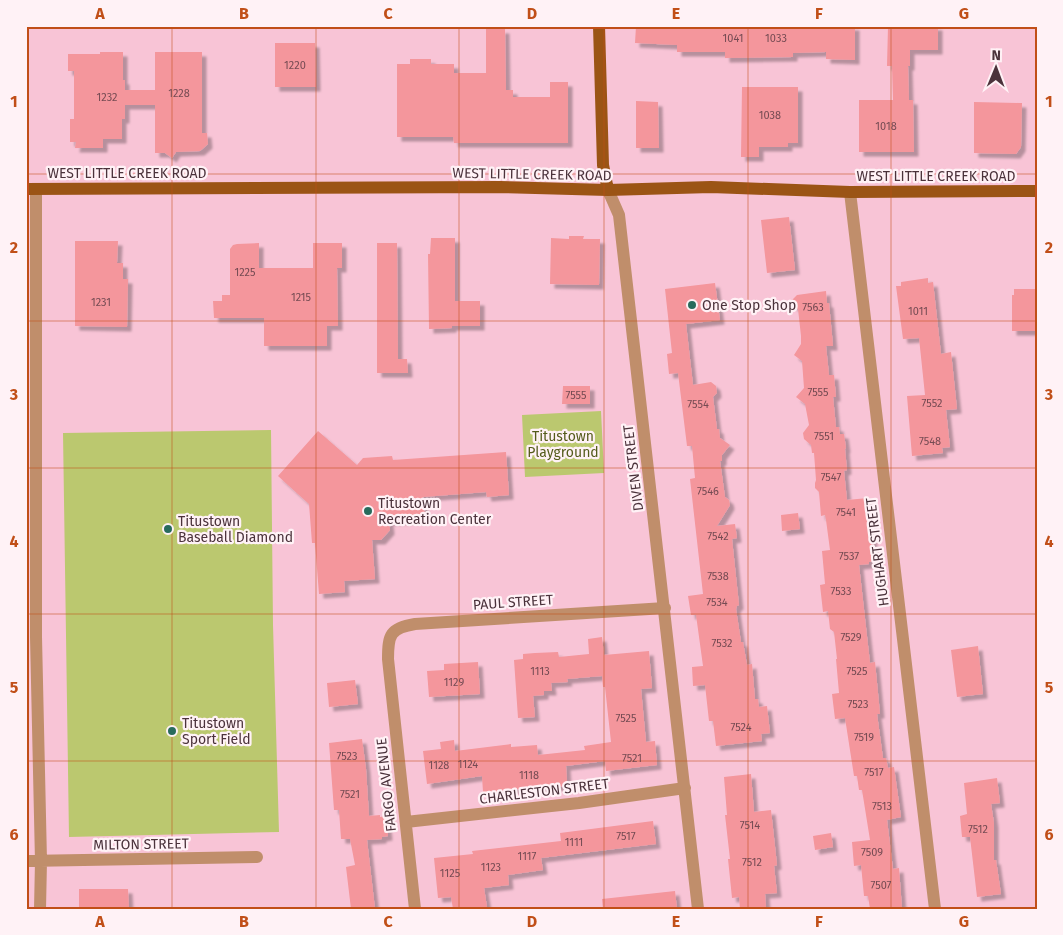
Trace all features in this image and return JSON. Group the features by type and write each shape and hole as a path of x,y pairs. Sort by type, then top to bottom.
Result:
{"main road":[{"name":"DIVEN STREET","path":"599,26 603,165 608,190"},
{"name":"WEST LITTLE CREEK ROAD","path":"31,188 500,187 608,190 711,187 850,192 1037,191"}],"street":[{"path":"31,188 31,637 40,861 40,909"},
{"name":"DIVEN STREET","path":"608,190 619,215 698,909"},
{"name":"HUGHART STREET","path":"850,192 935,909"},
{"name":"PAUL STREET","path":"388,659 388,641 393,632 400,626 665,608"},
{"name":"FARGO AVENUE","path":"388,659 415,909"},
{"name":"CHARLESTON STREET","path":"406,822 579,803 685,788"},
{"name":"MILTON STREET","path":"26,860 257,857"}],"green space":[{"name":"Titustown Playground","path":"601,411 604,473 525,477 522,415"},
{"path":"271,430 273,625 279,832 69,837 63,433"}],"building":[{"path":"636,26 855,26 855,60 826,59 826,52 793,53 793,57 725,58 725,52 677,52 677,45 635,43"},
{"path":"888,26 938,26 938,50 910,50 910,66 908,66 909,100 913,100 914,152 859,152 859,100 893,100 892,66 887,66"},
{"path":"486,29 505,29 506,90 513,90 513,97 550,97 550,82 568,82 568,143 454,143 453,137 397,137 397,64 410,64 410,59 431,59 431,64 454,64 454,73 486,73"},
{"path":"275,43 315,43 316,87 275,87"},
{"path":"100,52 123,52 125,90 155,90 155,52 202,52 202,133 207,133 208,144 200,151 176,152 172,158 165,153 155,153 155,105 125,105 125,119 122,119 122,139 103,139 103,148 75,148 76,142 70,142 70,119 74,119 74,71 68,71 68,54 100,54"},
{"path":"742,87 798,87 798,143 788,143 788,147 759,147 759,157 741,157"},
{"path":"636,101 658,102 659,148 636,148"},
{"path":"974,102 1022,103 1021,147 1016,154 974,153"},
{"path":"789,217 795,270 767,273 761,220"},
{"path":"569,236 584,236 583,239 600,239 599,285 550,284 551,238 569,239"},
{"path":"431,238 455,238 455,301 480,301 480,326 452,326 452,328 429,329 428,254 430,254"},
{"path":"75,241 118,241 117,263 123,263 123,279 128,279 127,327 75,326"},
{"path":"259,243 259,268 313,268 313,243 342,243 342,268 337,268 338,326 327,326 327,346 264,346 264,318 214,318 213,301 222,301 222,295 230,295 230,249 233,245 237,244"},
{"path":"377,243 397,243 398,359 407,359 408,373 377,373"},
{"path":"928,278 928,283 933,282 941,354 951,352 957,409 946,410 950,447 942,448 943,453 912,456 907,396 925,395 919,338 903,339 896,286 901,286 901,282"},
{"path":"715,283 720,320 686,324 693,385 711,382 716,386 717,393 713,397 717,429 719,429 720,438 730,445 722,455 722,461 720,461 725,497 729,500 730,505 717,526 735,524 737,538 732,539 739,605 736,609 741,642 743,642 747,665 752,664 755,699 758,699 759,707 767,706 770,733 761,734 762,741 716,746 713,721 709,721 705,685 693,686 692,667 703,666 696,615 691,615 688,596 703,594 690,479 695,478 692,446 687,446 678,373 669,374 667,354 672,353 665,289"},
{"path":"1014,289 1037,289 1037,331 1012,331 1012,295 1014,295"},
{"path":"826,291 833,346 826,346 829,375 834,375 836,397 833,397 836,427 839,427 840,434 844,434 846,448 847,470 844,471 847,500 868,498 875,561 859,565 870,663 875,662 880,714 877,714 883,758 886,758 888,768 894,767 901,817 887,820 893,869 899,868 902,909 870,909 868,896 864,896 861,865 854,866 852,842 870,840 862,790 859,790 857,776 854,776 845,718 835,719 832,694 839,693 834,632 830,629 828,611 823,612 820,585 825,584 822,551 830,550 825,515 821,516 819,492 815,488 814,453 812,453 811,445 804,439 803,433 809,425 805,404 796,397 804,388 802,361 794,355 801,344 801,336 798,309 793,306 792,300 797,295"},
{"path":"563,386 590,386 590,404 562,404"},
{"name":"Titustown Recreation Center","path":"318,431 357,465 363,458 392,456 393,460 506,452 509,495 487,497 486,492 423,497 425,519 389,521 390,530 381,540 372,540 375,579 344,581 345,592 319,594 315,543 312,543 309,504 278,476"},
{"path":"798,513 800,529 782,531 781,515"},
{"path":"602,637 604,655 649,651 652,688 641,689 646,742 655,741 657,765 606,771 605,761 566,766 566,786 505,790 502,793 486,794 486,792 483,792 482,776 427,784 423,751 441,749 440,742 454,740 455,751 511,744 511,747 537,745 538,755 585,750 584,746 611,742 602,676 567,679 568,682 551,683 552,691 544,691 544,695 533,696 535,717 518,718 514,660 523,659 523,654 535,653 558,652 559,657 589,654 588,639"},
{"path":"978,646 983,694 957,697 951,650"},
{"path":"478,662 480,694 429,697 427,671 444,670 444,664"},
{"path":"355,680 358,704 329,707 327,683"},
{"path":"362,739 369,816 386,816 388,836 382,837 382,839 367,840 375,909 351,909 346,867 355,865 350,839 341,839 339,810 334,810 329,743"},
{"path":"751,774 754,812 771,810 777,865 774,866 777,893 765,894 766,907 740,909 739,897 732,898 725,815 727,815 724,777"},
{"path":"997,778 1000,803 991,804 994,823 994,860 996,860 1001,894 977,897 970,837 962,837 960,816 967,814 964,783"},
{"path":"653,821 656,844 541,858 543,870 508,875 509,885 484,888 487,907 453,909 451,897 438,898 434,858 473,854 472,851 561,841 560,833"},
{"path":"831,833 833,847 815,850 813,836"},
{"path":"79,889 128,889 129,909 79,909"},
{"path":"675,891 677,909 603,909 602,899"}],"place":[{"name":"One Stop Shop","path":"692,305"},
{"name":"Titustown Recreation Center","path":"368,511"},
{"name":"Titustown Baseball Diamond","path":"168,529"},
{"name":"Titustown Sport Field","path":"172,731"}]}
